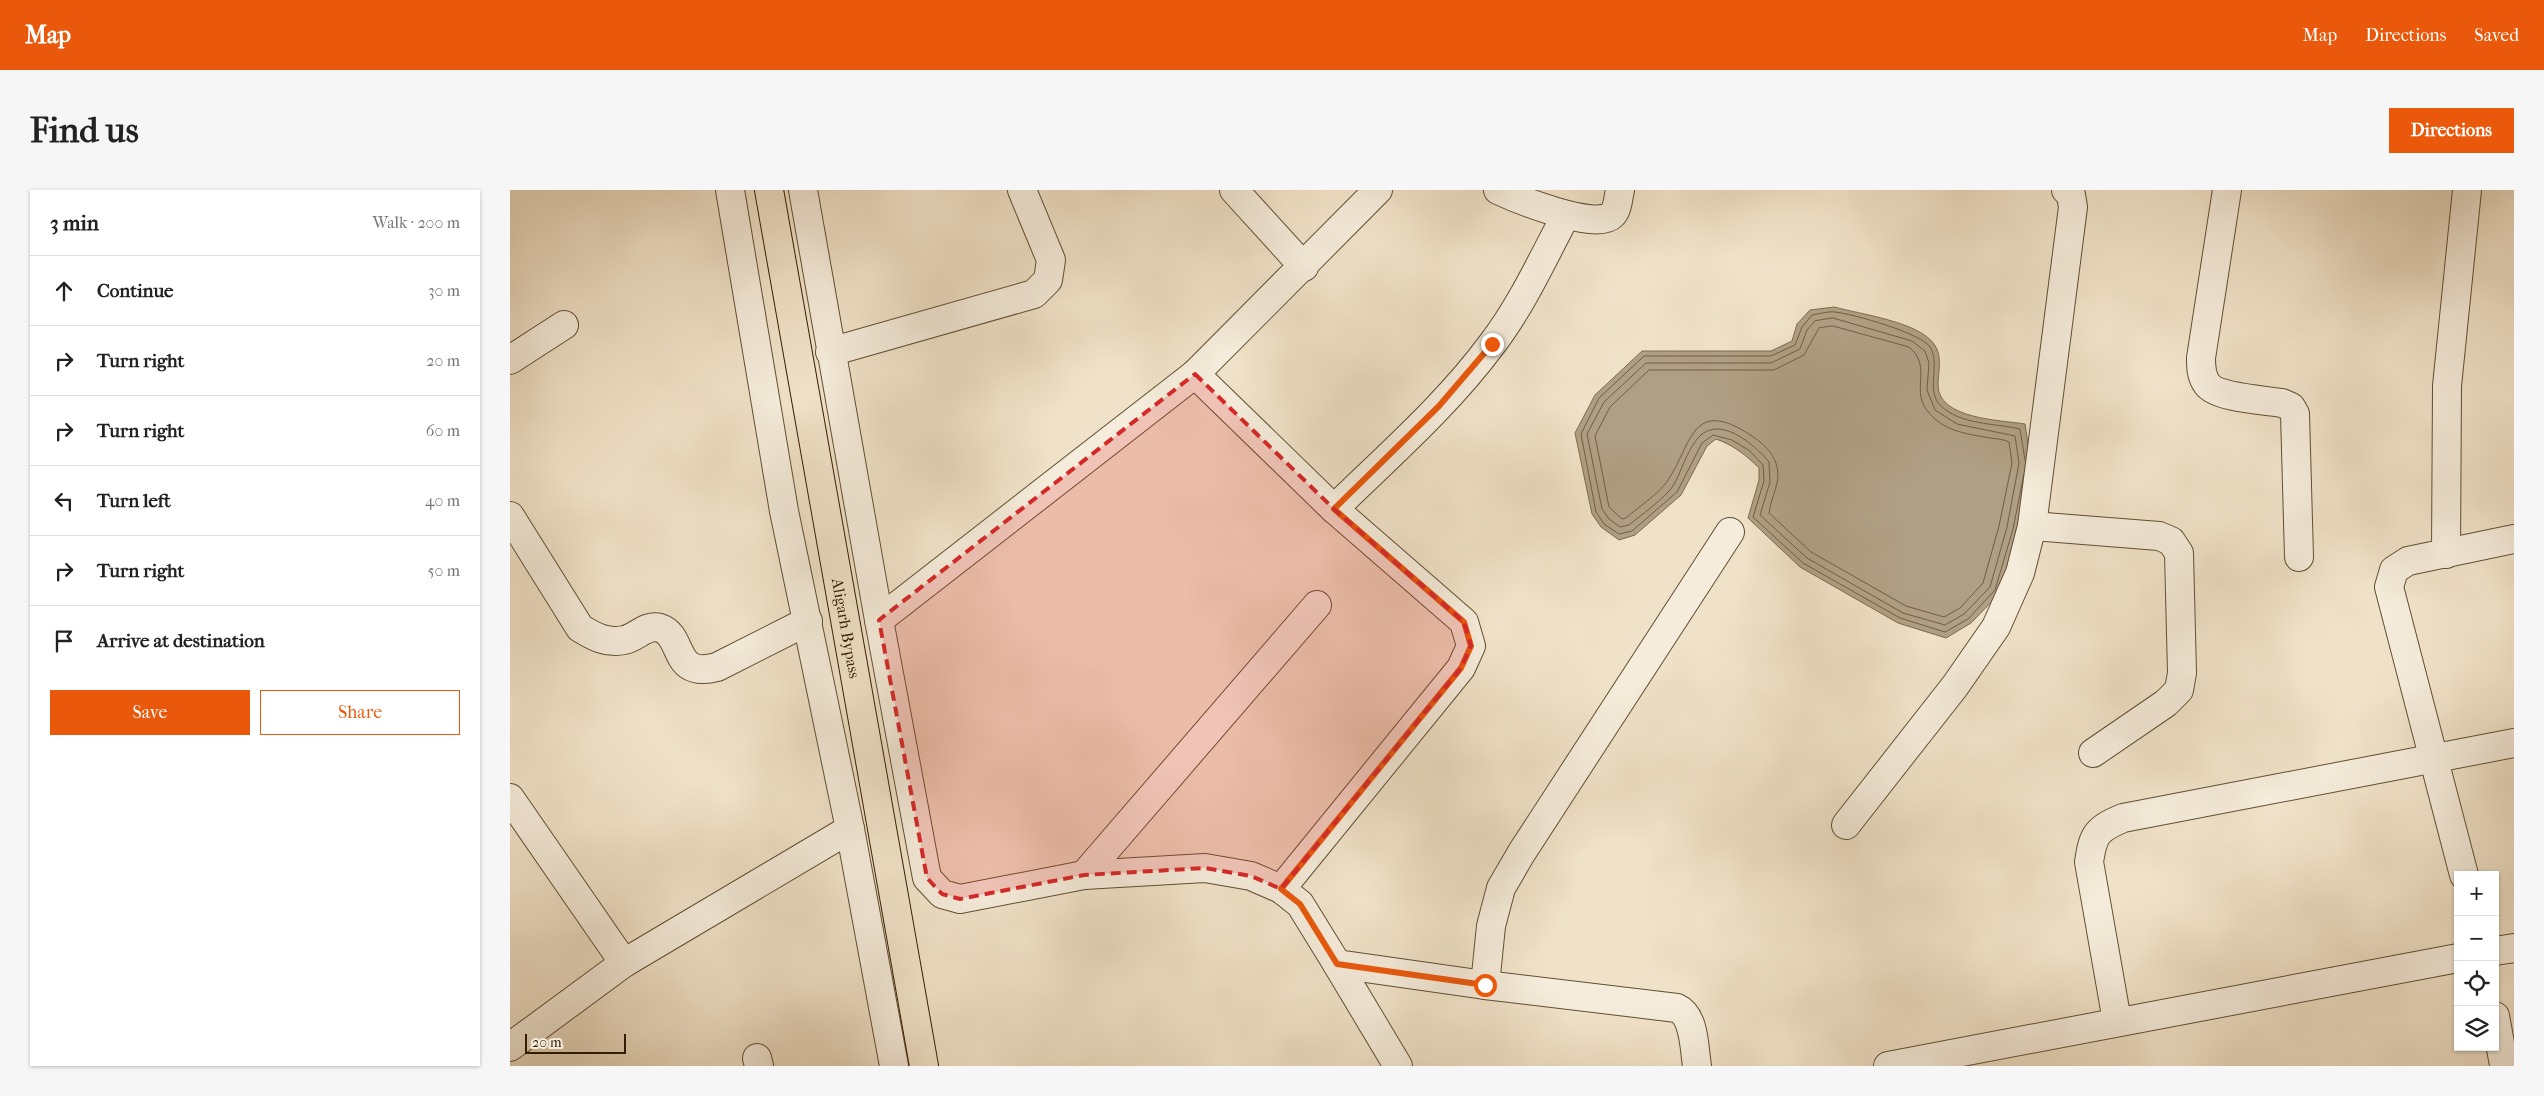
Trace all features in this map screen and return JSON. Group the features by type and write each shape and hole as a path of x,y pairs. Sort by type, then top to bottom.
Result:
{"main road":[{"name":"Aligarh Bypass","path":"770,190 924,1066"}],"street":[{"path":"730,190 784,511 850,829 894,1066"},
{"path":"803,190 878,620 927,878 942,894 960,899 1084,875 1205,868 1251,876 1281,889 1300,904 1398,1066"},
{"path":"830,352 1034,294 1048,280 1051,260 1022,190"},
{"path":"1234,190 1304,267"},
{"path":"878,620 1195,374 1304,267 1378,190"},
{"path":"1498,190 1566,215 1600,220 1611,217 1616,210 1620,190"},
{"path":"1846,825 1955,686 1996,627 2020,573 2032,526 2073,207 2071,195 2066,190"},
{"path":"2228,190 2201,358 2202,375 2207,386 2217,392 2282,403 2291,408 2295,414 2299,556"},
{"path":"2446,554 2447,386 2467,190"},
{"path":"1334,509 1439,406 1492,344 1530,284 1566,215"},
{"path":"510,360 564,325"},
{"path":"1195,374 1334,509 1464,622 1471,646 1461,668 1281,889"},
{"path":"510,516 580,628 599,640 623,640 648,629 659,628 669,634 683,660 693,668 707,669 808,621"},
{"path":"2032,526 2159,536 2172,541 2178,553 2182,673 2179,690 2166,703 2093,753"},
{"path":"1485,985 1491,926 1502,888 1522,852 1730,532"},
{"path":"2463,871 2389,587 2394,570 2408,561 2514,539"},
{"path":"1084,875 1317,605"},
{"path":"2117,1021 2089,862 2092,840 2103,827 2122,818 2514,743"},
{"path":"510,798 624,963"},
{"path":"510,1047 624,963 850,829"},
{"path":"2499,950 2514,948"},
{"path":"1888,1066 2117,1021 2454,959"},
{"path":"1337,964 1485,985 1677,1008 1684,1011 1689,1019 1697,1066"},
{"path":"2499,1036 2505,1065"}],"highlighted area":[{"path":"1195,374 1334,509 1464,622 1471,646 1461,668 1281,889 1251,876 1205,868 1084,875 960,899 942,894 927,878 879,620"}],"water":[{"path":"1834,307 1903,324 1926,336 1937,349 1939,364 1938,385 1941,396 1948,405 1972,416 2025,424 2031,463 2018,530 2000,593 1971,623 1946,638 1898,623 1800,567 1748,518 1759,480 1759,468 1739,451 1716,439 1707,446 1681,495 1635,535 1619,540 1601,527 1592,514 1575,433 1595,395 1642,351 1771,351 1792,341 1797,324 1810,310"}],"route":[{"path":"1485,985 1337,964 1309,916 1300,904 1281,889 1461,668 1471,646 1464,622 1334,509 1439,406 1492,344"}]}
